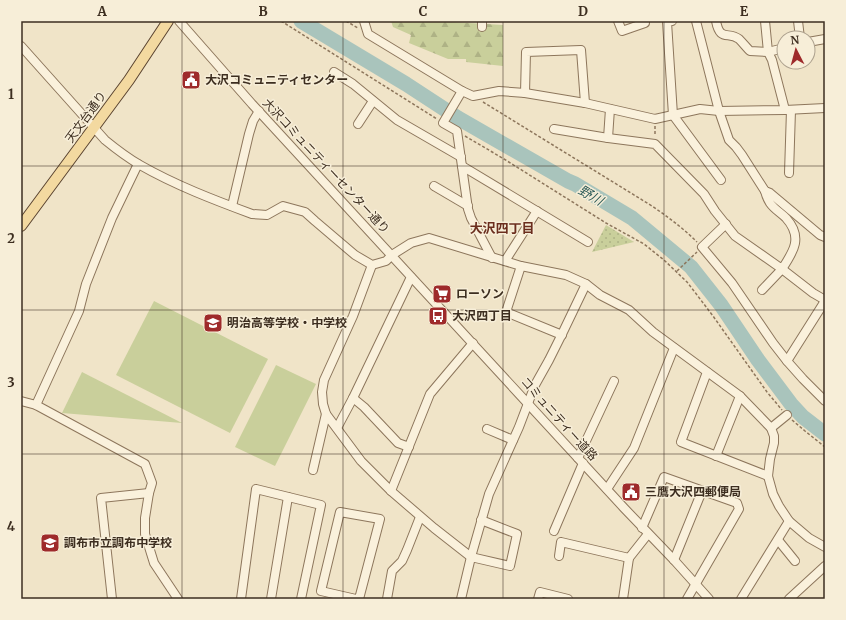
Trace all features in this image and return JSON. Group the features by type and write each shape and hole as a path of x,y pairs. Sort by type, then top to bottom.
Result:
{"main road":[{"name":"天文台通り","path":"21,226 129,80 168,21"}],"street":[{"name":"大沢コミュニティーセンター通り","path":"179,21 259,111 392,255"},
{"path":"364,21 368,34 461,92 473,96 499,91 525,93 655,119 700,109 788,110 825,108"},
{"path":"618,21 622,31 645,23 645,21"},
{"path":"672,21 667,22 673,115 721,180"},
{"path":"696,21 728,140 742,155 765,192 770,203 786,218 794,229 796,245 782,269 762,290"},
{"path":"716,21 718,29 723,34 738,38 750,51 768,52 776,50"},
{"path":"765,21 768,52 788,110 789,173"},
{"path":"21,46 105,140 138,164 161,177 252,214 267,215 283,206 305,212 355,255 372,265 386,261 392,255 411,243 429,238 521,266 566,275 586,284 600,295 629,310 653,332 740,396 771,428 774,436 774,443 768,476 773,494 789,521 809,538 825,547"},
{"path":"525,93 526,52 581,50 585,104"},
{"path":"334,72 353,84 397,120 537,211 588,242"},
{"path":"461,92 444,121 457,131 471,218 492,258"},
{"path":"358,124 373,100"},
{"path":"608,138 610,109"},
{"path":"232,206 249,134 253,121 259,111"},
{"path":"554,129 655,144 707,191 715,211 735,236 813,293 825,300 788,361"},
{"path":"36,405 79,311 86,284 112,218 138,164"},
{"path":"434,186 468,206"},
{"path":"765,192 770,194 820,235 825,237"},
{"path":"505,261 537,211"},
{"path":"726,224 701,248 732,283 773,343 788,361 824,396"},
{"name":"コミュニティー道路","path":"392,255 709,599"},
{"path":"372,265 353,316 324,380 322,398 326,414 361,462 420,517 471,557 510,566 517,534 481,520"},
{"path":"521,266 506,312 562,336"},
{"path":"337,428 411,277"},
{"path":"461,599 489,494 519,427 535,386 562,336 586,284"},
{"path":"391,491 430,394 473,343"},
{"path":"607,489 634,448 674,348"},
{"path":"707,372 681,442 768,476"},
{"path":"554,531 580,460 614,381"},
{"path":"716,456 740,396"},
{"path":"353,398 364,407 398,443 409,447"},
{"path":"21,401 36,405 145,464 152,483 145,518 145,534 154,563 178,599"},
{"path":"312,470 326,414"},
{"path":"771,428 787,415"},
{"path":"487,429 513,440"},
{"path":"629,599 623,599 629,558 645,531 664,477 737,503 739,509 687,599"},
{"path":"241,599 256,489 321,505 301,599"},
{"path":"674,560 702,491"},
{"path":"112,599 101,498 149,493"},
{"path":"271,599 288,497"},
{"path":"340,512 380,520 358,599 346,598 321,591 340,512"},
{"path":"388,599 392,572 402,561 420,517"},
{"path":"741,599 789,521"},
{"path":"778,540 796,561"},
{"path":"559,556 561,542 629,558"},
{"path":"789,599 825,566"},
{"path":"538,599 540,592 568,599"}],"path":[{"path":"281,21 444,121"},
{"path":"473,96 652,206 690,235 701,248 677,271"},
{"path":"655,119 655,144"},
{"path":"457,131 655,252 687,282 767,392 787,415 825,447"}],"green space":[{"path":"391,21 435,21 503,25 503,66 466,62 466,59 448,59 409,43 411,35 393,27"},
{"path":"606,225 634,242 592,252"},
{"path":"154,301 268,359 230,433 116,375"},
{"path":"276,365 316,384 275,466 235,447"},
{"path":"82,372 182,423 62,413"}],"waterway":[{"name":"野川","path":"301,21 406,84 458,118 632,218 691,267 721,305 758,360 791,404 803,417 825,434"}],"place":[{"name":"大沢コミュニティセンター","path":"191,80"},
{"name":"ローソン","path":"442,294"},
{"name":"大沢四丁目","path":"438,316"},
{"name":"明治高等学校・中学校","path":"213,323"},
{"name":"三鷹大沢四郵便局","path":"631,492"},
{"name":"調布市立調布中学校","path":"50,543"}],"district":[{"name":"大沢四丁目","path":"502,228"}]}
